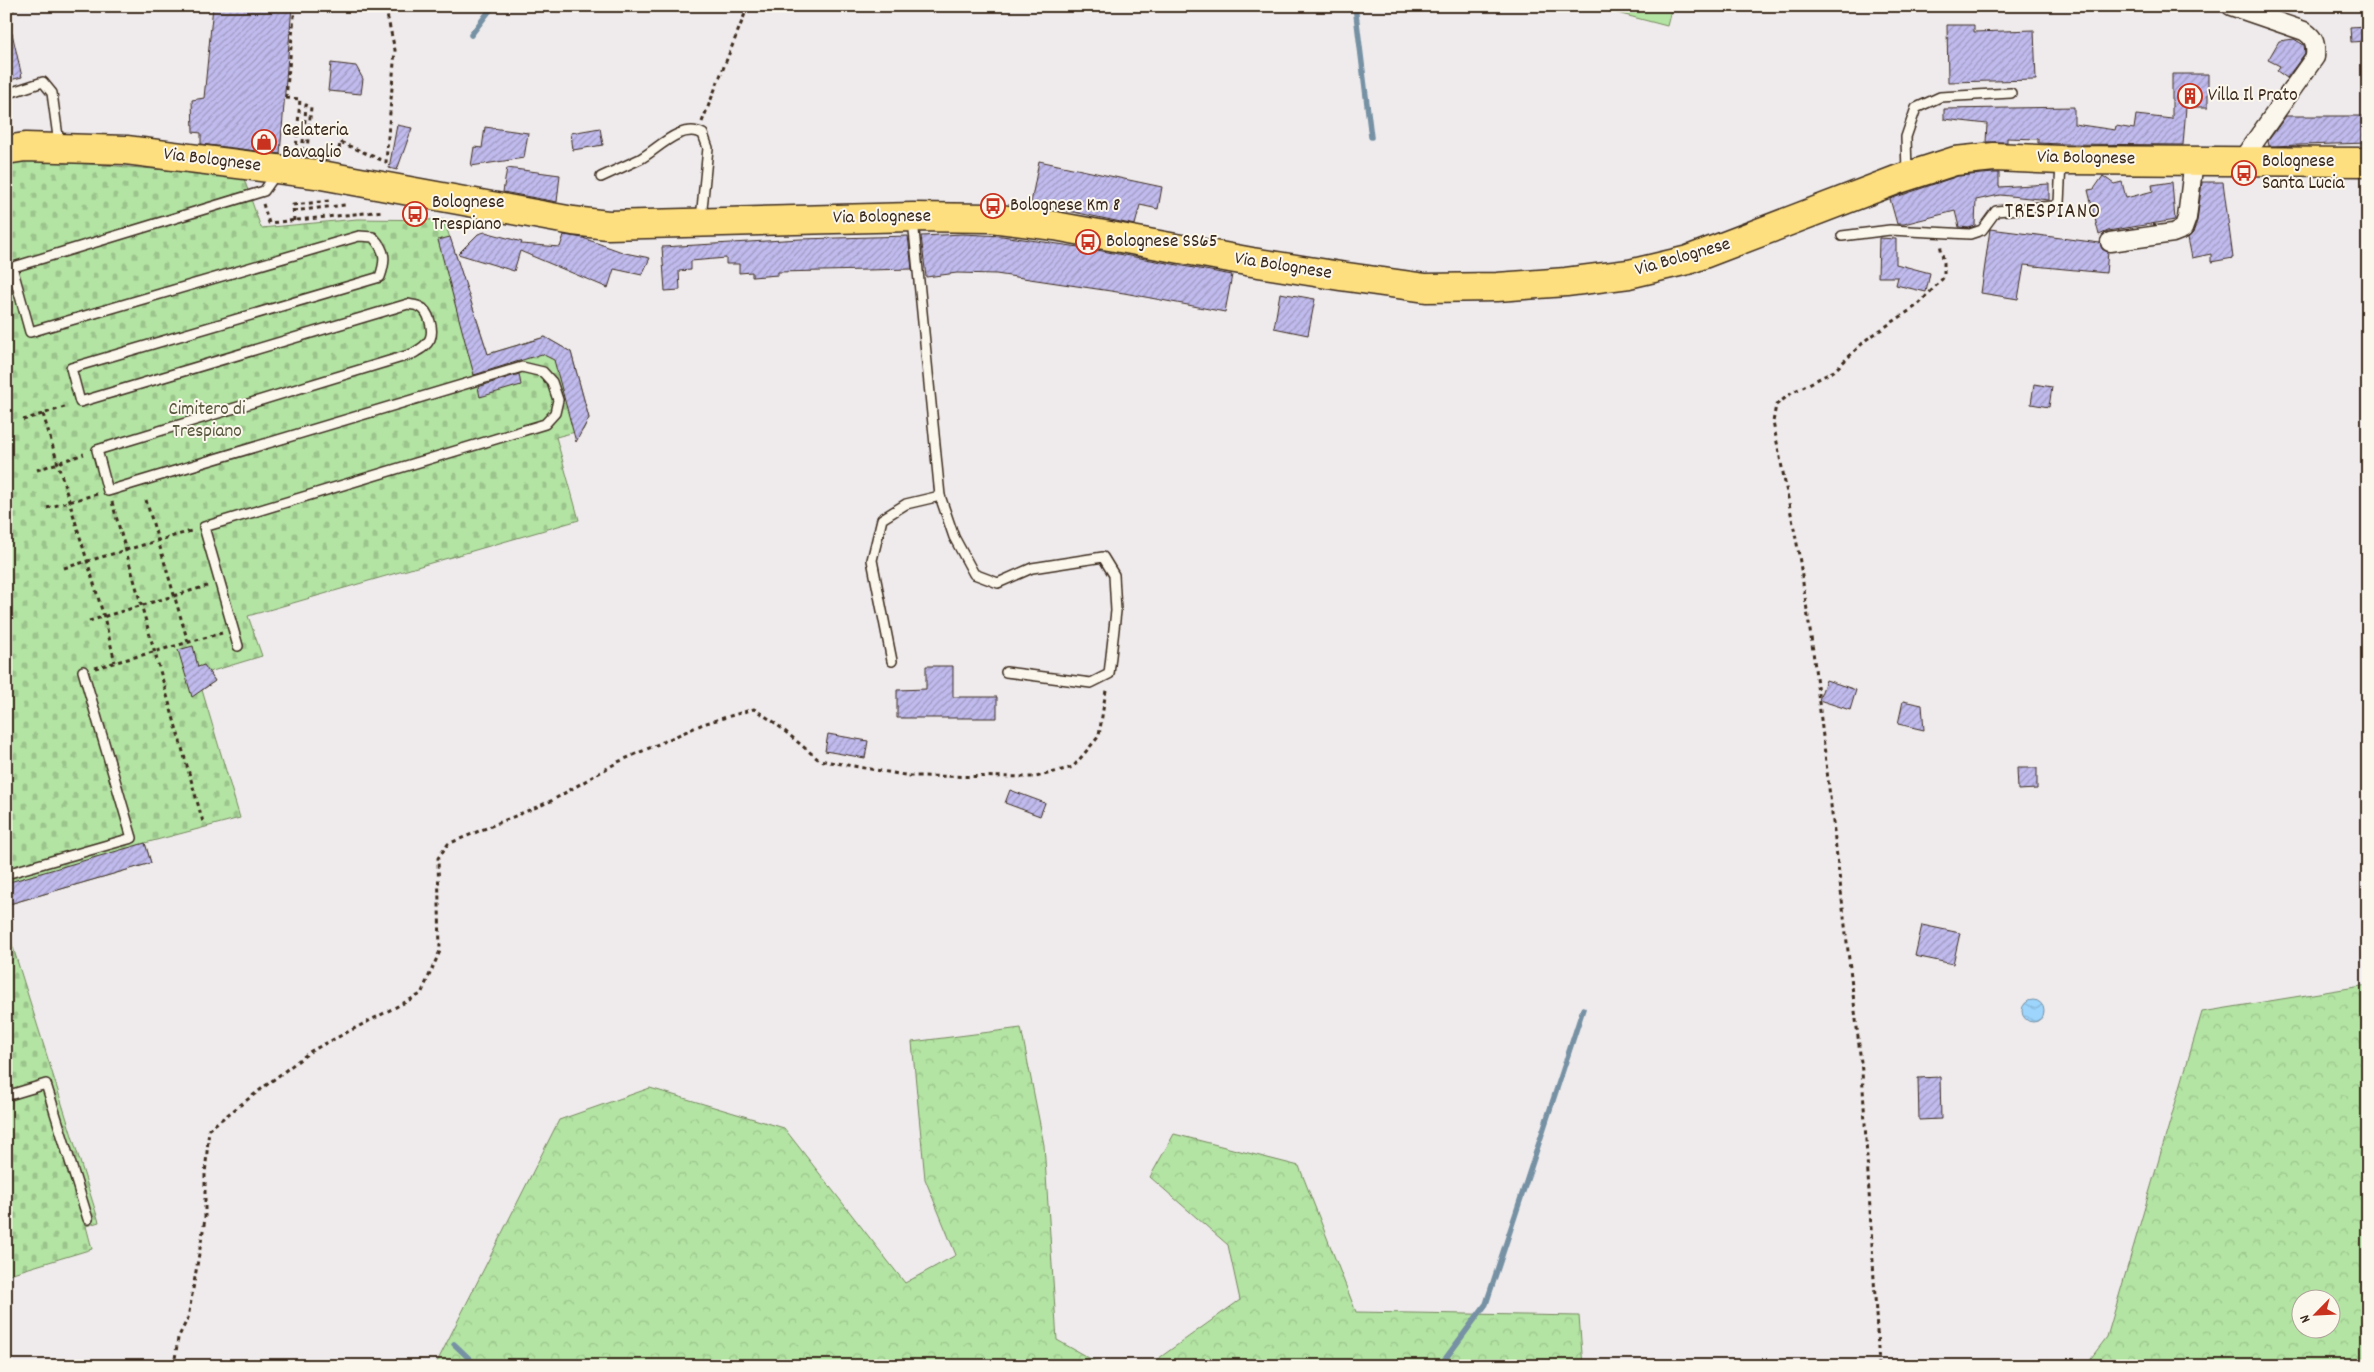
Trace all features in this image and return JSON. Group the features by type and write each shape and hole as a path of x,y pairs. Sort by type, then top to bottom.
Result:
{"main road":[{"name":"Via Bolognese","path":"6,150 25,147 59,147 288,161 316,174 573,222 608,225 701,221 913,217 991,218 1055,226 1252,262 1426,288 1497,287 1620,275 1688,260 1908,176 1955,161 1994,157 2061,160 2368,162"}],"street":[{"path":"2231,6 2304,31 2313,37 2316,45 2315,56 2241,161"},
{"path":"2110,242 2173,233 2183,229 2187,218 2194,160"}],"lane":[{"path":"6,94 43,82 52,93 59,147"},
{"path":"1908,176 1906,137 1916,108 1940,97 2011,93"},
{"path":"601,177 642,158 675,135 698,131 703,134 708,148 701,221"},
{"path":"1842,236 1890,230 1970,234 1982,230 1996,211 2053,206 2058,202 2061,160"},
{"path":"238,646 204,528 545,424 555,413 558,400 552,382 543,372 522,367 108,491 97,450 412,354 423,348 431,338 426,312 419,306 408,304 80,402 71,368 380,277 385,264 382,246 374,237 359,236 30,332 9,268 264,191 288,161"},
{"path":"913,217 940,496 954,537 974,574 998,583 1032,568 1102,557 1114,575 1116,612 1109,674 1092,683 1006,672"},
{"path":"892,661 872,560 882,519 906,504 940,496"},
{"path":"6,874 132,838 83,671"},
{"path":"6,1096 46,1084 88,1218"}],"path":[{"path":"6,16 16,6"},
{"path":"288,161 298,132 300,99 285,98 296,6"},
{"path":"338,159 340,142 386,162 395,50 385,6"},
{"path":"698,131 748,6"},
{"path":"301,153 306,105 311,107 307,154"},
{"path":"298,132 304,133"},
{"path":"293,211 345,205 344,199 293,206 293,211 294,221"},
{"path":"1879,1366 1862,1071 1813,652 1798,549 1773,422 1776,405 1793,392 1834,371 1867,340 1918,305 1944,277 1944,263 1937,232"},
{"path":"23,420 80,402"},
{"path":"43,414 104,617 115,662"},
{"path":"37,470 97,450"},
{"path":"47,508 108,491 203,822"},
{"path":"146,500 188,642"},
{"path":"64,568 204,528"},
{"path":"89,621 220,582"},
{"path":"83,671 233,630"},
{"path":"174,1366 178,1338 188,1318 204,1229 209,1129 311,1051 421,994 440,951 438,858 448,844 551,801 618,762 703,724 754,709 774,722 819,760 910,776 1036,777 1074,767 1099,736 1109,674"}],"green space":[{"path":"1603,6 1672,6 1667,26 1602,9"},
{"name":"Cimitero di Trespiano","path":"27,159 243,176 261,228 357,219 444,220 488,354 545,337 571,352 589,418 583,430 556,437 579,520 248,616 262,656 209,672 215,681 202,690 240,818 145,843 151,863 6,905 6,161"},
{"path":"6,925 99,1222 86,1226 92,1249 6,1275"},
{"path":"2368,985 2368,1366 2085,1366 2107,1337 2202,1012"},
{"path":"1021,1028 1044,1145 1057,1340 1103,1366 435,1366 559,1120 650,1088 784,1128 905,1283 956,1255 925,1179 912,1042"},
{"path":"1174,1134 1299,1166 1356,1312 1579,1316 1583,1366 1148,1366 1240,1300 1228,1245 1150,1177"}],"water":[{"path":"2033,1000 2041,1003 2044,1011 2041,1019 2033,1022 2025,1019 2022,1011 2025,1003"}],"building":[{"path":"213,6 292,6 280,154 201,144 201,133 193,132 192,100 204,98"},
{"path":"1947,25 1974,25 1974,32 2034,30 2036,80 1948,82"},
{"path":"2365,26 2366,41 2351,42 2350,27"},
{"path":"12,33 22,77 6,81 6,34"},
{"path":"2294,39 2304,45 2305,53 2287,78 2277,71 2280,66 2268,60 2279,41"},
{"path":"331,63 356,66 363,79 361,94 328,91"},
{"path":"2172,74 2208,74 2208,107 2186,107 2183,145 2061,144 2038,143 2038,139 2007,138 2007,142 1986,142 1987,124 1944,119 1944,109 2074,107 2074,124 2115,130 2116,126 2134,129 2136,115 2172,119"},
{"path":"2286,116 2368,116 2368,143 2269,146 2268,141"},
{"path":"397,125 412,128 397,170 389,168"},
{"path":"485,127 528,133 524,158 471,166 474,147 482,148"},
{"path":"600,128 603,145 573,150 571,133"},
{"path":"1039,161 1162,187 1158,209 1140,205 1135,225 1031,203"},
{"path":"507,168 560,175 557,202 503,192"},
{"path":"1999,173 1999,187 2049,184 2049,200 2000,195 1976,200 1975,226 1969,228 1959,227 1955,211 1904,224 1897,224 1890,199 1958,176"},
{"path":"2103,176 2114,184 2122,182 2126,198 2153,191 2152,185 2172,182 2175,220 2108,231 2099,235 2088,190 2094,189"},
{"path":"2202,182 2223,182 2233,258 2211,262 2211,254 2192,258 2188,238 2193,233 2197,221"},
{"path":"1990,229 2100,243 2102,249 2108,252 2106,273 2024,265 2018,299 1981,293"},
{"path":"485,232 522,242 521,244 560,247 564,235 583,238 625,253 650,258 642,275 614,269 608,288 520,251 514,271 458,254 478,234"},
{"path":"963,234 1002,236 1086,248 1232,275 1225,312 1124,293 996,274 957,273 926,277 921,236"},
{"path":"908,236 912,269 778,272 778,275 752,277 752,272 739,273 739,264 726,264 726,258 691,261 691,270 679,271 680,290 665,291 662,247 801,239"},
{"path":"450,237 488,354 545,337 571,352 589,418 576,442 554,360 542,354 474,375 438,240"},
{"path":"1879,238 1896,239 1896,264 1930,273 1926,292 1896,285 1898,277 1878,277"},
{"path":"1280,293 1315,299 1308,335 1274,328"},
{"path":"519,374 521,385 480,397 478,387"},
{"path":"2034,384 2052,387 2049,407 2031,404"},
{"path":"193,646 198,667 204,665 215,681 192,697 178,650"},
{"path":"926,666 953,666 953,697 997,697 997,718 897,718 897,690 926,689"},
{"path":"1826,680 1856,690 1850,710 1819,700"},
{"path":"1903,701 1922,705 1924,730 1898,724"},
{"path":"828,734 868,741 865,758 825,751"},
{"path":"2017,768 2037,768 2037,789 2018,790"},
{"path":"1010,790 1045,803 1040,816 1005,803"},
{"path":"145,843 151,863 6,905 6,883"},
{"path":"1922,925 1960,933 1953,964 1915,956"},
{"path":"1940,1077 1941,1119 1919,1120 1918,1078"}],"waterway":[{"path":"471,35 493,6"},
{"path":"1355,6 1371,137"},
{"path":"1440,1366 1486,1304 1583,1009"},
{"path":"454,1344 477,1366"}],"place":[{"name":"Villa Il Prato","path":"2190,96"},
{"name":"Gelateria Bavaglio","path":"264,142"},
{"name":"Bolognese Santa Lucia","path":"2244,173"},
{"name":"Bolognese Km 8","path":"993,206"},
{"name":"Bolognese Trespiano","path":"415,214"},
{"name":"Bolognese SS65","path":"1088,242"}],"district":[{"name":"TRESPIANO","path":"2053,213"}]}
